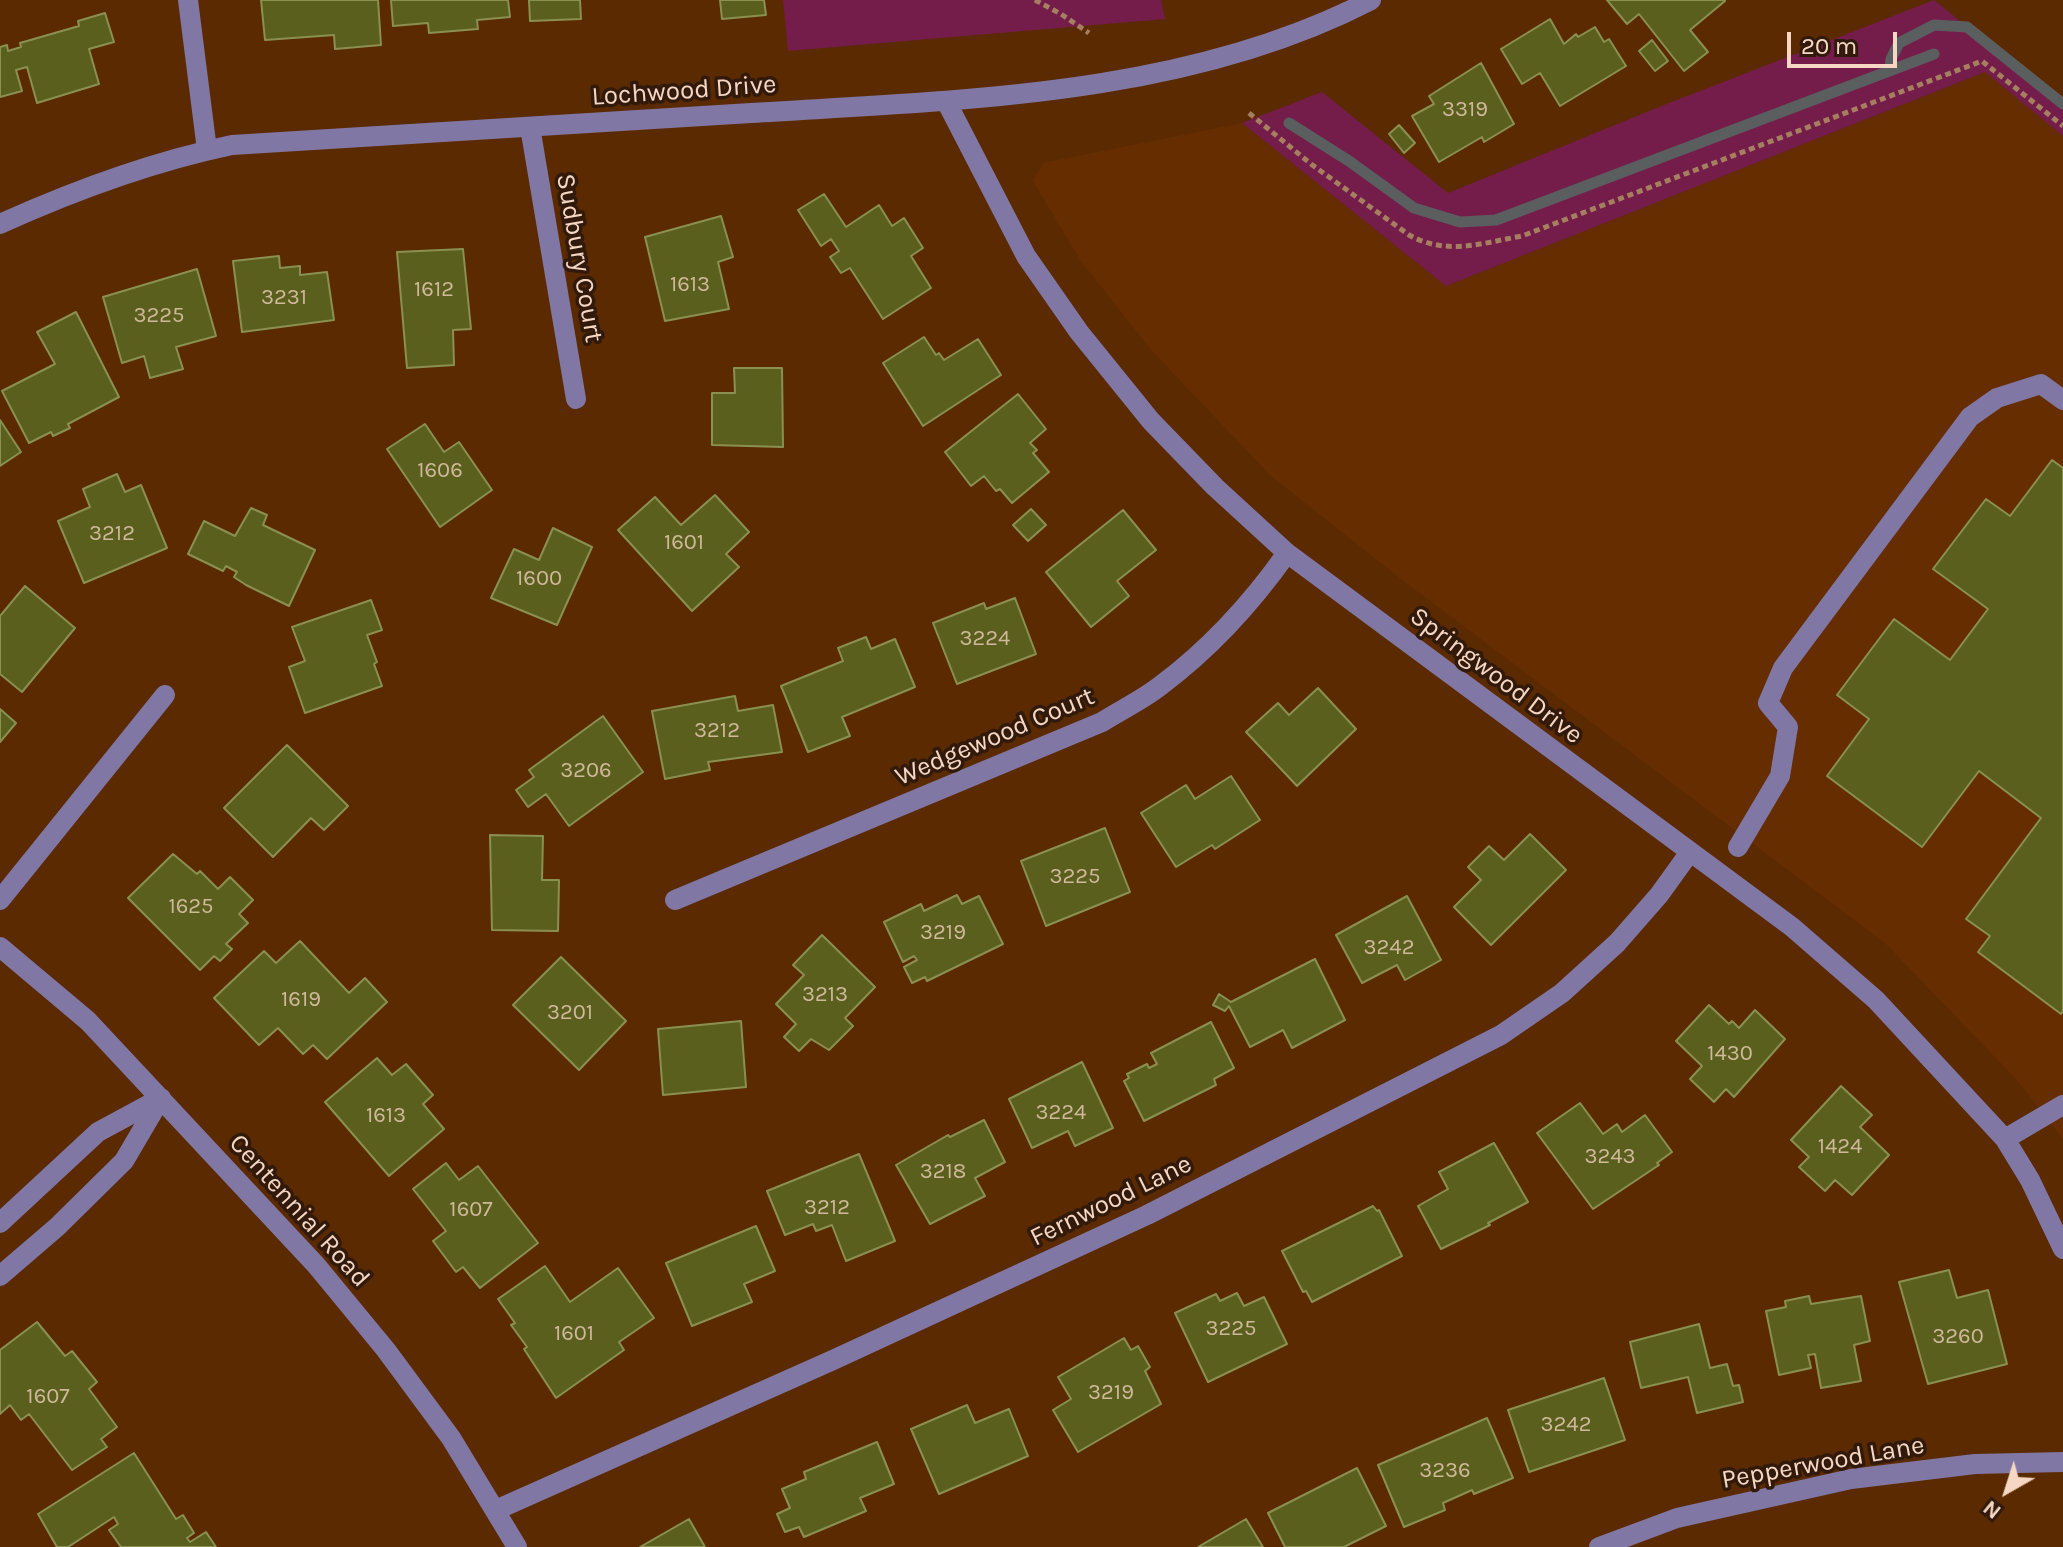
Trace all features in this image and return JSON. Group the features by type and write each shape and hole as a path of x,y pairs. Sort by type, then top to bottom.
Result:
{"street":[{"path":"188,0 207,150"},
{"name":"Lochwood Drive","path":"0,224 71,192 155,164 232,145 946,101 1065,87 1171,70 1260,46 1346,13 1371,0"},
{"name":"Springwood Drive","path":"946,101 1026,256 1079,332 1151,421 1215,487 1287,553 1792,927 1876,1000 2005,1139 2059,1224 2063,1249"},
{"name":"Sudbury Court","path":"530,127 576,399"},
{"path":"1738,847 1780,776 1788,727 1768,703 1783,668 1970,417 1997,398 2041,384 2063,400"},
{"name":"Wedgewood Court","path":"675,900 1102,722 1158,688 1211,645 1257,595 1287,553"},
{"path":"0,900 165,695"},
{"name":"Fernwood Lane","path":"496,1510 833,1360 1147,1215 1501,1035 1562,993 1617,943 1659,895 1690,852"},
{"name":"Centennial Road","path":"0,947 88,1021 316,1265 386,1350 451,1438 517,1547"},
{"path":"0,1223 98,1132 161,1098"},
{"path":"0,1276 57,1227 124,1161 161,1098"},
{"path":"2005,1139 2063,1105"},
{"name":"Pepperwood Lane","path":"1599,1547 1677,1518 1851,1479 1975,1464 2063,1462"}],"path":[{"path":"1035,0 1089,33"},
{"path":"1249,113 1311,164 1409,235 1426,244 1442,247 1460,247 1522,236 1982,61 2063,126"}],"shaded area":[{"path":"783,0 1161,0 1165,19 788,51"},
{"path":"1934,0 2063,104 2063,136 1985,72 1446,286 1242,123 1322,92 1448,193"},
{"path":"1985,72 2063,136 2063,1139 2018,1081 1885,943 1405,582 1271,476 1152,351 1081,261 1033,181 1043,163 1242,123 1446,286"}],"building":[{"path":"261,0 378,0 381,45 335,49 334,35 265,40"},
{"path":"391,0 508,0 510,17 477,20 478,29 429,33 428,23 393,26"},
{"path":"529,0 580,0 581,19 530,21"},
{"path":"720,0 764,0 766,15 722,19"},
{"path":"1607,0 1725,1 1690,30 1708,52 1684,71 1639,14 1627,24"},
{"path":"105,13 114,42 89,49 99,84 37,103 27,67 16,70 22,91 0,97 0,47 7,45 8,51 21,47 20,43 79,26 78,21"},
{"path":"1550,19 1564,44 1576,34 1578,37 1595,27 1604,42 1609,39 1626,66 1560,106 1540,73 1522,84 1501,49"},
{"path":"1652,40 1668,61 1655,71 1639,51"},
{"path":"1481,63 1514,124 1484,142 1482,137 1439,162 1412,116 1434,104 1429,96"},
{"path":"1399,125 1415,143 1404,153 1389,134"},
{"path":"824,194 846,227 879,205 892,226 904,218 923,248 911,256 931,288 883,319 850,268 841,273 830,257 839,251 831,239 821,246 798,210"},
{"path":"721,216 733,257 718,262 729,309 665,321 645,237"},
{"path":"463,249 471,329 453,330 454,365 407,368 397,252"},
{"path":"279,256 280,268 300,266 300,275 327,272 334,320 242,332 233,261"},
{"path":"197,269 216,336 176,347 183,369 150,378 144,356 122,363 103,297"},
{"path":"76,312 119,397 68,424 70,428 53,436 51,432 29,443 2,391 55,364 37,332"},
{"path":"924,337 936,355 939,353 944,360 978,339 1001,375 923,426 883,363"},
{"path":"734,368 782,368 783,447 712,445 712,393 735,393"},
{"path":"1018,394 1046,429 1030,443 1037,450 1033,453 1049,472 1012,503 1000,489 996,491 984,476 971,486 945,452"},
{"path":"0,420 21,452 0,466"},
{"path":"425,424 444,452 459,442 492,490 440,527 387,449"},
{"path":"2052,460 2063,468 2061,1014 1978,952 1990,936 1966,919 2041,818 1979,771 1922,847 1827,776 1869,719 1837,695 1894,619 1950,660 1988,609 1933,569 1986,499 2010,516"},
{"path":"117,474 125,492 141,485 167,548 84,583 58,521 90,507 83,489"},
{"path":"715,495 749,532 726,554 739,567 692,611 618,530 655,497 681,525"},
{"path":"251,508 267,515 263,525 315,550 289,606 246,585 234,577 237,572 226,566 223,571 188,554 204,521 235,536"},
{"path":"1031,509 1046,525 1028,541 1013,525"},
{"path":"1123,510 1156,550 1117,581 1129,596 1091,627 1046,572"},
{"path":"553,528 592,547 557,625 491,598 514,549 539,560"},
{"path":"25,586 75,628 22,692 0,674 0,616"},
{"path":"1015,598 1036,654 957,684 933,623 984,603 986,609"},
{"path":"371,600 382,630 367,635 382,686 305,713 289,667 305,661 292,627"},
{"path":"866,637 871,649 895,639 915,687 842,717 850,736 808,752 781,686 843,661 838,648"},
{"path":"1318,688 1356,729 1297,786 1246,732 1278,703 1289,715"},
{"path":"735,696 738,711 773,705 782,752 708,762 710,770 665,779 652,711"},
{"path":"0,709 16,723 0,742"},
{"path":"603,716 643,772 569,826 546,794 528,807 516,790 534,777 529,770"},
{"path":"287,745 348,806 324,830 311,818 273,857 224,808"},
{"path":"1231,776 1260,820 1215,849 1212,845 1176,867 1141,813 1186,785 1195,799"},
{"path":"1105,828 1130,892 1046,926 1021,861"},
{"path":"1530,834 1566,870 1491,945 1454,907 1481,880 1468,867 1489,846 1504,860"},
{"path":"490,835 543,836 542,880 559,880 558,931 492,930"},
{"path":"173,854 197,874 200,871 218,889 230,877 253,900 239,914 248,923 226,944 232,949 220,961 214,956 200,970 128,898"},
{"path":"957,895 962,904 979,896 1003,944 927,981 925,977 912,983 904,967 917,960 914,956 903,962 884,922 921,904 924,911"},
{"path":"1407,896 1441,960 1405,980 1397,965 1362,983 1336,935"},
{"path":"822,935 875,987 845,1018 853,1026 829,1050 811,1039 799,1051 784,1037 796,1024 776,1004 804,975 793,965"},
{"path":"300,941 349,993 365,978 387,1002 327,1059 313,1045 303,1054 278,1028 259,1045 214,998 264,951 276,963"},
{"path":"561,957 626,1021 579,1070 513,1005"},
{"path":"1315,959 1345,1020 1292,1048 1283,1030 1250,1047 1229,1006 1225,1011 1213,1005 1219,994 1231,1002"},
{"path":"1709,1005 1729,1024 1732,1021 1739,1028 1755,1010 1785,1039 1734,1097 1726,1089 1714,1102 1690,1079 1702,1066 1676,1041"},
{"path":"741,1021 746,1087 663,1095 658,1029"},
{"path":"1211,1022 1234,1068 1214,1079 1216,1085 1144,1121 1124,1081 1129,1078 1127,1074 1147,1064 1149,1068 1157,1064 1151,1053"},
{"path":"377,1058 392,1075 406,1064 433,1095 423,1104 444,1129 389,1176 325,1102"},
{"path":"1082,1062 1113,1128 1075,1146 1068,1131 1032,1148 1009,1099"},
{"path":"1841,1086 1872,1115 1860,1127 1889,1155 1852,1195 1835,1180 1825,1191 1799,1167 1809,1157 1791,1140"},
{"path":"1580,1103 1603,1134 1617,1124 1622,1132 1645,1115 1672,1152 1657,1163 1659,1165 1593,1209 1537,1133"},
{"path":"984,1120 1005,1162 975,1178 985,1196 930,1224 896,1165 948,1135 950,1137"},
{"path":"1494,1143 1528,1202 1441,1249 1418,1206 1448,1189 1439,1172"},
{"path":"859,1154 895,1241 846,1261 832,1225 816,1231 813,1224 785,1235 767,1191"},
{"path":"446,1163 459,1180 478,1166 538,1243 480,1288 463,1267 456,1272 433,1241 446,1231 413,1189"},
{"path":"1373,1206 1379,1210 1402,1256 1312,1302 1306,1291 1303,1292 1282,1251"},
{"path":"756,1226 775,1271 744,1284 752,1302 692,1326 666,1263"},
{"path":"545,1266 570,1302 618,1268 654,1318 619,1342 624,1350 556,1398 524,1349 527,1347 511,1325 515,1323 498,1299"},
{"path":"1949,1270 1957,1298 1988,1290 2007,1364 1928,1384 1899,1282"},
{"path":"1237,1293 1244,1306 1264,1297 1287,1344 1208,1382 1175,1313 1216,1294 1220,1301"},
{"path":"1809,1296 1811,1304 1861,1296 1870,1341 1854,1345 1861,1381 1821,1388 1815,1354 1808,1355 1811,1368 1779,1375 1766,1311 1786,1307 1785,1301"},
{"path":"37,1322 65,1356 72,1351 97,1382 89,1389 117,1427 101,1439 107,1447 72,1470 29,1414 21,1420 10,1405 0,1414 0,1350"},
{"path":"1699,1324 1710,1368 1727,1364 1733,1386 1739,1385 1743,1402 1697,1413 1688,1377 1641,1388 1630,1342"},
{"path":"1124,1338 1131,1350 1138,1346 1150,1367 1145,1371 1161,1404 1078,1452 1053,1410 1071,1399 1058,1377"},
{"path":"1604,1378 1625,1440 1529,1472 1508,1410"},
{"path":"967,1405 975,1423 1009,1409 1028,1456 939,1494 911,1429"},
{"path":"1487,1418 1513,1478 1474,1494 1472,1490 1443,1503 1445,1510 1404,1527 1378,1465"},
{"path":"877,1442 894,1484 860,1498 866,1511 804,1537 799,1527 785,1532 777,1514 790,1508 782,1489 806,1479 804,1472"},
{"path":"134,1453 176,1519 183,1515 194,1533 187,1538 190,1542 206,1532 216,1547 121,1547 109,1530 118,1524 114,1517 68,1547 57,1547 38,1514"},
{"path":"1357,1468 1386,1526 1344,1547 1285,1547 1268,1513"},
{"path":"689,1519 705,1547 640,1547"},
{"path":"1246,1519 1263,1547 1198,1547"}],"waterway":[{"path":"1890,70 1891,59 1899,43 1934,25 1967,27 2063,104"},
{"path":"1289,123 1414,208 1460,222 1496,220 1934,54"}]}
